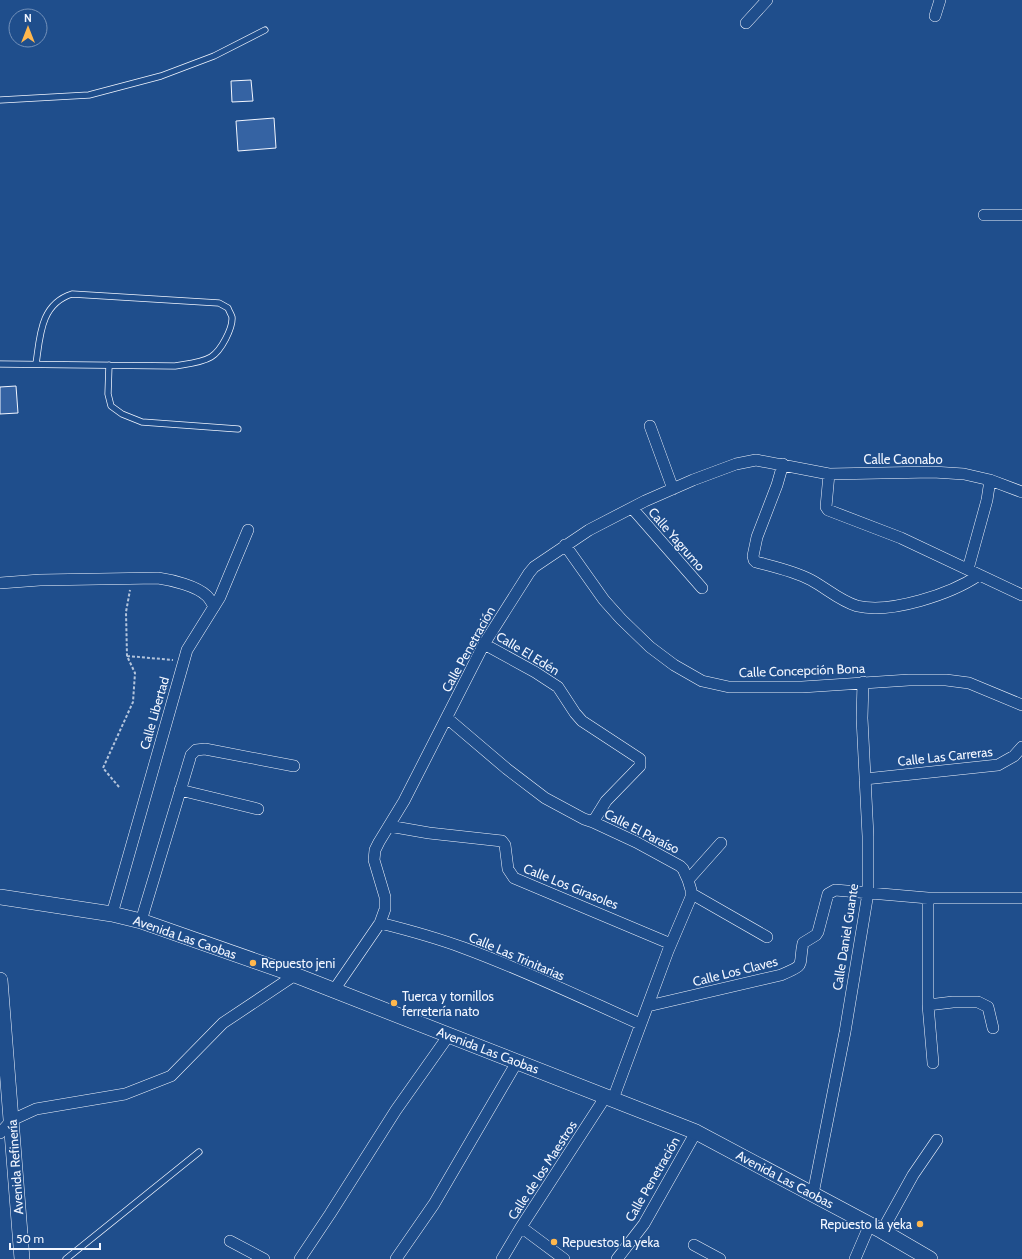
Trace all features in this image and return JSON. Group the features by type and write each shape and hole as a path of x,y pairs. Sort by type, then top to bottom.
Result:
{"street":[{"path":"746,23 767,0"},
{"path":"935,16 940,0"},
{"path":"984,215 1022,215"},
{"path":"650,426 673,489"},
{"name":"Calle Penetración","path":"334,990 380,923 385,909 385,897 374,860 374,855 379,842 404,802 484,644 534,566 589,530 693,480 749,460 783,464"},
{"path":"783,464 777,485 757,537 753,556 756,562 798,574 812,580 846,601 866,607 888,607 912,602 961,586 979,575"},
{"name":"Calle Caonabo","path":"783,464 829,474 933,472 964,474 990,480 1022,492"},
{"path":"829,474 826,507 828,510 901,538 1022,595"},
{"path":"968,569 987,500 990,480"},
{"name":"Calle Yagrumo","path":"632,508 702,588"},
{"name":"Calle Libertad","path":"112,914 187,650 220,597 248,530"},
{"name":"Calle Concepción Bona","path":"565,545 604,600 640,638 674,665 702,681 729,687 759,688 802,687 863,682 946,680 969,683 1022,705"},
{"path":"0,583 40,580 158,578 171,580 199,590 207,596 214,607"},
{"name":"Calle El Edén","path":"484,644 534,672 558,688 582,721 640,759 640,766 606,801 593,822"},
{"name":"Calle Daniel Guante","path":"813,1194 845,1032 868,893 868,836 862,718 863,682"},
{"name":"Calle El Paraíso","path":"447,718 545,798 584,819 636,842 680,866 688,880 692,894"},
{"name":"Calle Las Carreras","path":"865,779 998,765 1018,757 1022,747"},
{"path":"141,921 191,755 196,750 205,749 294,766"},
{"path":"180,790 258,810"},
{"name":"Calle Los Girasoles","path":"389,826 430,833 502,841 505,844 508,869 514,878 672,944"},
{"path":"688,880 720,843"},
{"name":"Calle Los Claves","path":"648,1006 781,976 797,968 801,963 803,943 816,935 818,932 828,894 835,890 928,898 1022,898"},
{"path":"610,1098 692,894 767,937"},
{"name":"Avenida Las Caobas","path":"0,897 112,914 141,921 334,990 696,1132 876,1227 930,1259"},
{"path":"928,898 928,1005 933,1063"},
{"name":"Calle Las Trinitarias","path":"380,923 464,948 640,1024"},
{"path":"0,1133 12,1120 36,1109 125,1094 171,1076 223,1023 295,975"},
{"name":"Avenida Refinería","path":"0,980 4,1065 12,1120 22,1259"},
{"path":"928,1005 953,1002 978,1002 988,1007 993,1028"},
{"path":"300,1259 396,1110 449,1035"},
{"path":"396,1259 434,1204 517,1062"},
{"name":"Calle de los Maestros","path":"502,1259 521,1227 610,1098"},
{"name":"Calle Penetración","path":"617,1259 644,1224 696,1132"},
{"path":"855,1259 937,1140"},
{"path":"521,1227 564,1259"},
{"path":"230,1241 264,1259"},
{"path":"694,1244 720,1259"}],"lane":[{"path":"0,100 89,95 160,76 207,59 265,30"},
{"path":"0,364 175,366 211,357 219,350 228,334 232,317 228,308 219,303 72,294 63,297 52,306 42,325 36,364"},
{"path":"109,365 108,394 111,406 122,414 142,422 238,429"},
{"path":"66,1259 199,1152"}],"path":[{"path":"119,786 103,768 133,702 135,673 127,656 126,612 130,589 127,579"},
{"path":"127,656 184,661"}],"building":[{"path":"251,80 253,101 232,102 231,81"},
{"path":"274,118 276,148 238,151 236,121"},
{"path":"16,386 18,413 0,414 0,387"}],"place":[{"name":"Repuesto jeni","path":"253,963"},
{"name":"Tuerca y tornillos ferretería nato","path":"394,1003"},
{"name":"Repuesto la yeka","path":"920,1224"},
{"name":"Repuestos la yeka","path":"554,1242"}]}
